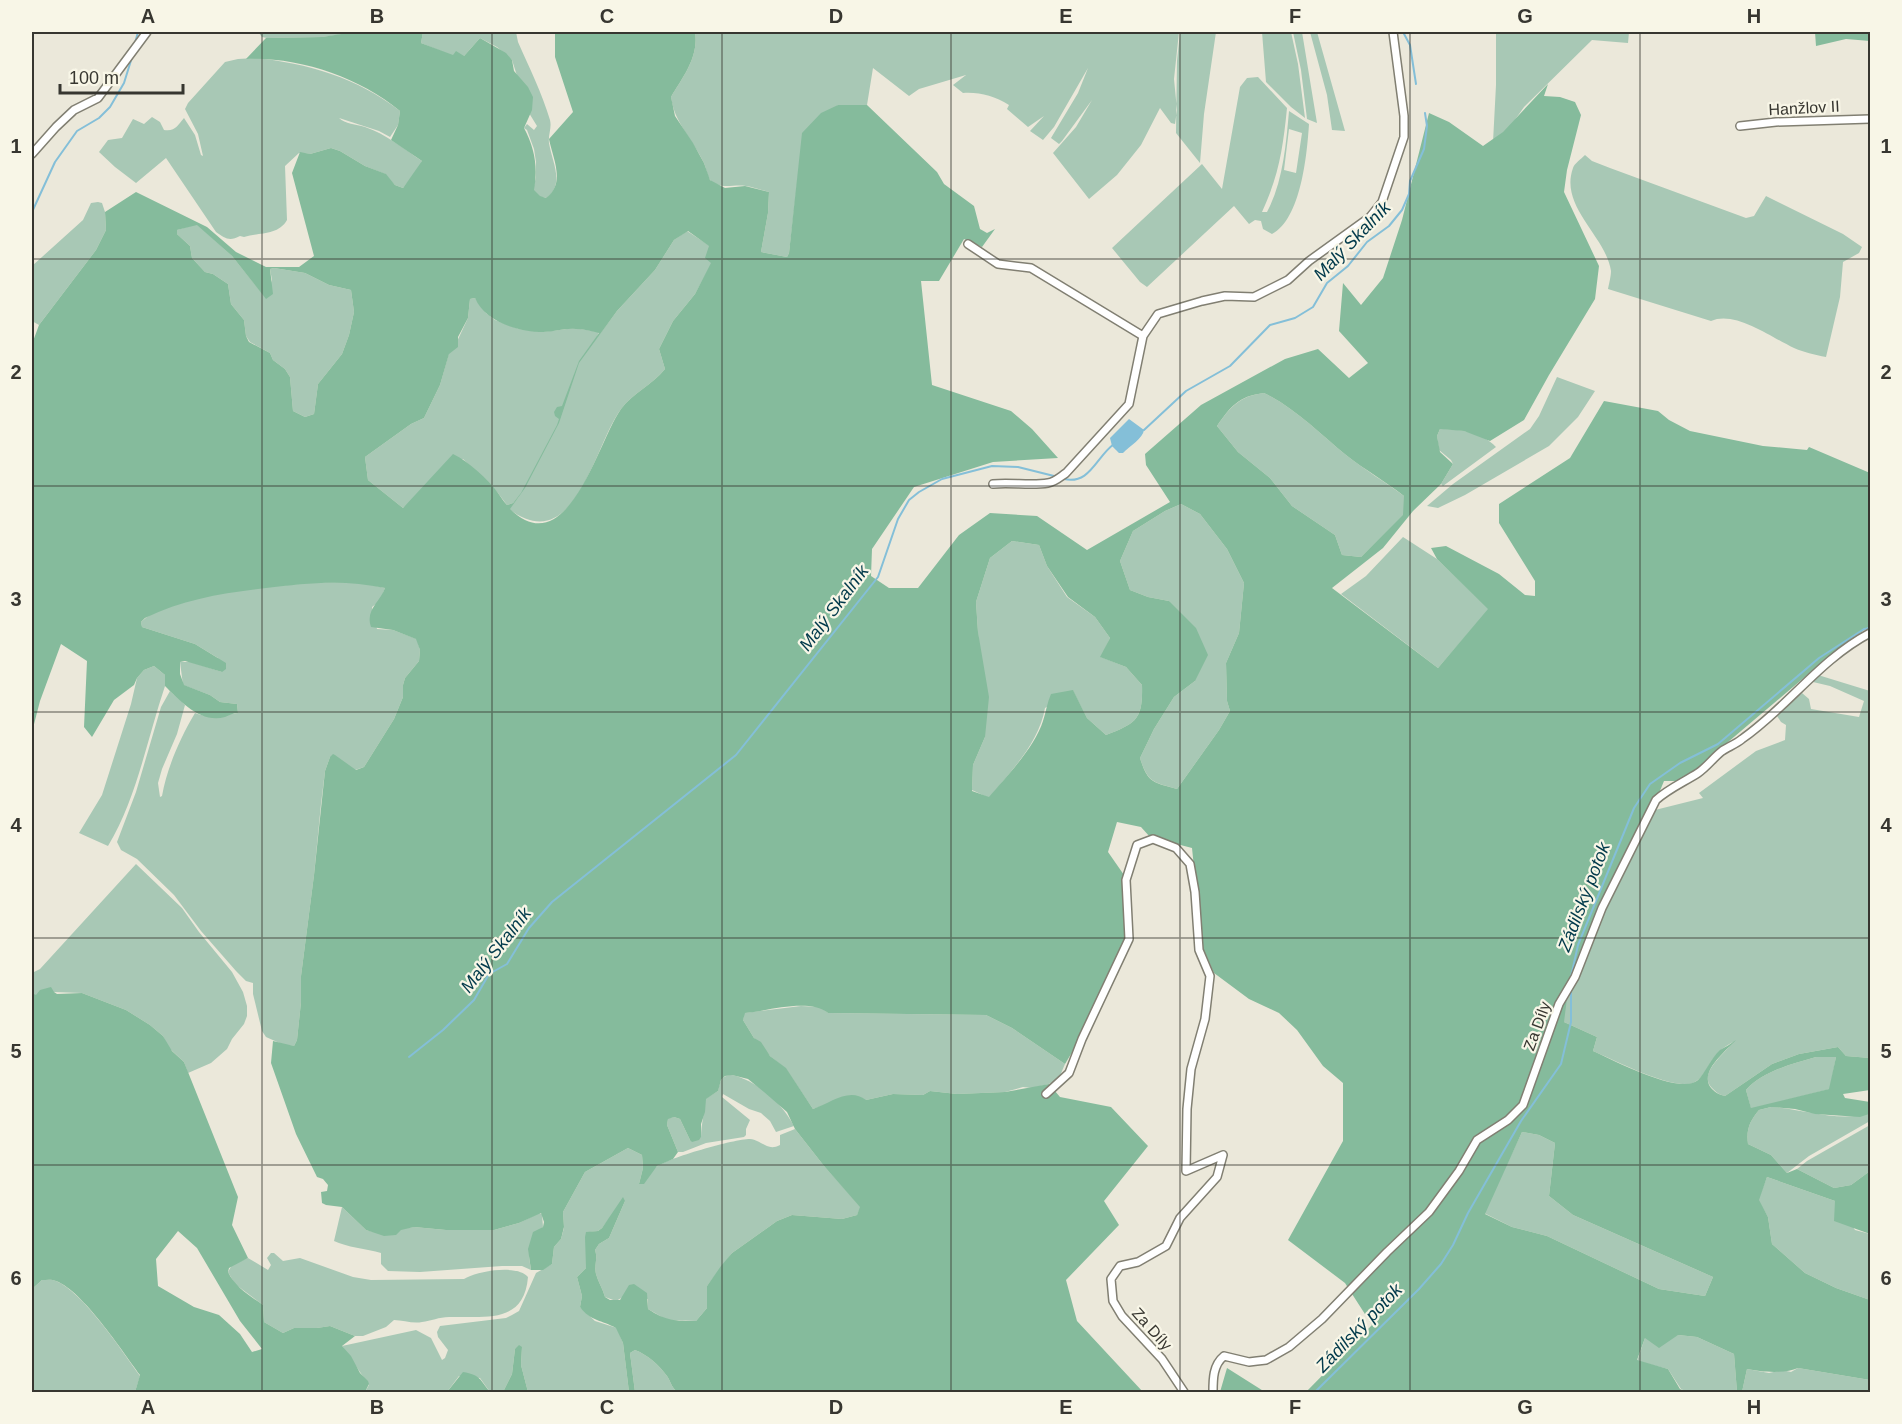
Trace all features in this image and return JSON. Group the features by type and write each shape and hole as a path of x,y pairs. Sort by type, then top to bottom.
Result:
{"street":[{"path":"32,154 74,110 99,98 129,54 140,45 147,32"},
{"path":"993,484 1048,483 1056,481 1066,473 1129,404 1143,336 1158,314 1225,296 1254,297 1288,280 1309,261 1370,217 1382,202 1404,137 1404,116 1393,32"},
{"name":"Hanžlov II","path":"1740,126 1776,122 1870,119"},
{"path":"968,244 999,264 1031,268 1143,336"},
{"name":"Za Díly","path":"1213,1392 1218,1361 1224,1356 1249,1362 1266,1360 1289,1347 1322,1319 1429,1212 1459,1171 1477,1140 1508,1120 1523,1105 1559,1004 1575,978 1602,908 1656,801 1662,794 1701,771 1722,751 1742,740 1776,711 1812,675 1840,652 1870,633"},
{"name":"Za Díly","path":"1046,1094 1069,1073 1082,1039 1129,939 1126,880 1137,845 1153,839 1176,848 1190,864 1195,892 1199,950 1210,976 1205,1019 1191,1069 1187,1109 1186,1171 1223,1155 1217,1177 1180,1218 1166,1246 1138,1262 1120,1266 1112,1279 1113,1301 1122,1316 1162,1359 1184,1392"}],"green space":[{"path":"258,32 351,32 322,37 267,38 262,37"},
{"path":"354,32 423,32 421,43 453,55 456,51 464,56 480,38 506,53 512,60 514,71 528,87 533,97 532,110 524,128 535,158 534,190 546,198 552,192 557,178 549,139 573,112 555,57 555,32 695,32 695,50 685,74 671,97 675,116 704,163 710,180 725,188 745,186 769,192 761,252 787,257 802,133 821,113 838,105 867,105 937,172 944,184 974,206 980,229 987,233 995,229 982,247 964,239 939,281 921,281 932,385 1011,411 1032,429 1058,458 993,462 914,487 872,549 871,576 889,588 918,588 959,535 990,513 1037,516 1087,550 1170,502 1146,465 1145,454 1201,405 1285,359 1318,349 1349,378 1368,363 1339,331 1343,283 1361,305 1383,278 1402,220 1429,113 1449,122 1483,146 1503,132 1548,84 1544,96 1560,97 1575,102 1581,115 1567,170 1564,192 1599,266 1595,299 1524,420 1490,441 1464,431 1440,429 1437,436 1440,452 1453,464 1441,484 1413,511 1383,548 1332,588 1438,668 1488,609 1437,559 1431,548 1446,546 1499,574 1525,595 1535,596 1535,581 1499,523 1499,504 1570,458 1604,401 1658,411 1669,420 1690,431 1763,446 1807,450 1809,447 1870,473 1870,626 1846,642 1682,781 1664,781 1648,820 1600,918 1567,998 1564,1022 1597,1037 1593,1051 1647,1075 1677,1083 1689,1084 1698,1080 1717,1053 1736,1040 1720,1056 1710,1069 1708,1076 1708,1083 1712,1089 1725,1096 1772,1064 1799,1054 1838,1047 1846,1056 1870,1058 1870,1090 1843,1094 1845,1098 1870,1102 1869,1114 1860,1117 1815,1114 1771,1107 1759,1110 1751,1122 1748,1144 1771,1155 1787,1173 1797,1169 1834,1188 1851,1185 1870,1171 1870,1234 1834,1221 1835,1201 1767,1177 1759,1200 1768,1217 1772,1244 1805,1273 1836,1288 1870,1300 1870,1380 1798,1368 1780,1372 1747,1369 1742,1392 1737,1392 1734,1354 1697,1337 1678,1335 1659,1348 1645,1338 1637,1360 1668,1369 1680,1389 1687,1392 1306,1392 1372,1325 1345,1283 1288,1240 1343,1141 1343,1083 1323,1066 1297,1030 1279,1013 1249,999 1214,973 1202,946 1192,848 1150,837 1141,827 1117,822 1108,852 1124,875 1126,937 1077,1044 1065,1064 1012,1028 986,1015 828,1013 810,1006 799,1006 745,1013 743,1020 754,1038 761,1042 770,1056 786,1068 813,1109 840,1097 853,1095 866,1100 893,1094 923,1095 930,1091 957,1094 1005,1092 1049,1084 1060,1097 1111,1107 1148,1146 1104,1201 1119,1225 1066,1280 1077,1321 1143,1392 678,1392 657,1364 635,1350 630,1353 635,1392 629,1392 623,1343 616,1328 592,1318 580,1307 582,1296 577,1277 586,1268 586,1232 598,1231 602,1228 623,1197 625,1201 609,1238 599,1244 595,1250 596,1274 605,1297 610,1300 620,1300 629,1285 634,1284 647,1293 648,1309 671,1320 682,1321 696,1321 707,1308 707,1286 732,1253 777,1221 792,1215 842,1219 857,1215 860,1207 795,1129 787,1112 748,1079 732,1075 725,1076 721,1080 718,1091 706,1099 699,1140 692,1142 690,1140 680,1119 674,1117 668,1119 667,1125 678,1152 673,1159 657,1166 644,1184 639,1184 643,1168 642,1155 628,1148 585,1172 563,1212 564,1227 561,1239 554,1247 552,1264 543,1270 531,1270 528,1249 533,1232 543,1227 541,1213 519,1223 494,1230 414,1227 401,1230 396,1235 384,1236 366,1230 342,1207 322,1203 321,1192 327,1191 328,1185 323,1179 317,1177 296,1134 271,1063 273,1041 294,1046 297,1040 301,976 325,771 330,757 335,755 356,770 364,767 394,719 403,697 405,678 419,661 420,650 416,639 393,630 371,627 371,611 385,588 370,585 311,583 204,598 174,606 145,618 141,622 142,627 195,644 226,663 226,669 222,672 185,661 180,662 180,674 184,685 210,695 220,702 237,704 238,713 216,718 199,714 184,704 165,686 165,675 154,666 144,670 134,685 114,700 92,737 84,727 87,661 61,644 40,701 32,732 32,344 39,325 96,250 106,230 105,212 136,192 207,227 236,252 266,267 299,267 314,256 292,173 300,152 310,154 331,148 340,151 365,166 386,174 395,185 403,188 422,161 391,140 398,125 400,111 366,88 328,72 287,62 246,59 266,38 322,37","holes":["197,225 232,256 266,299 273,294 270,269 274,268 305,273 329,285 351,290 354,312 349,335 342,354 318,384 314,414 305,417 293,411 290,377 285,369 273,360 270,353 249,342 244,320 231,304 228,284 213,274 205,272 192,258 190,246 177,234 177,230","688,231 709,246 705,258 711,263 695,294 673,321 659,349 665,369 621,409 579,492 565,510 549,522 530,522 510,509 525,488 559,423 579,363 617,311 655,270 674,240","475,298 486,313 514,328 534,332 572,329 599,333 579,361 562,406 557,407 554,412 559,419 557,425 521,493 513,503 507,505 483,476 453,454 403,508 368,480 365,457 411,424 424,418 440,385 449,354 458,347 458,337 468,318 470,299","1264,393 1275,399 1353,460 1404,496 1403,515 1361,557 1342,555 1335,535 1292,506 1270,478 1238,452 1217,426 1236,403","1181,504 1200,514 1227,549 1244,583 1239,633 1226,663 1227,701 1230,711 1177,789 1152,780 1140,758 1154,729 1174,697 1195,681 1208,655 1196,628 1169,601 1148,597 1130,590 1120,561 1133,531","1012,541 1039,545 1047,566 1068,597 1095,617 1110,638 1100,657 1126,667 1142,685 1141,706 1136,719 1106,735 1087,718 1073,690 1051,694 1034,741 1011,771 989,797 972,791 973,765 985,737 989,697 978,632 976,602 990,558","1816,1057 1836,1057 1829,1089 1751,1108 1746,1090 1769,1073","1522,1132 1539,1135 1555,1143 1549,1196 1573,1215 1713,1277 1705,1296 1659,1289 1547,1236 1512,1227 1485,1214"]},
{"path":"423,32 516,32 550,120 549,143 556,179 555,186 547,198 540,197 533,190 536,162 534,149 527,130 524,128 527,124 534,130 537,126 529,113 512,60 497,47 480,38 464,56 453,56 421,43"},
{"path":"695,32 1179,32 1174,79 1177,110 1175,124 1171,123 1160,108 1141,145 1117,175 1089,199 1053,153 1076,127 1092,100 1059,144 1051,138 1078,93 1088,68 1054,127 1043,140 1030,131 1044,116 1028,127 1007,109 1009,105 981,94 963,93 953,85 966,75 919,89 909,96 873,68 867,105 838,105 801,151 787,257 761,252 769,192 746,186 722,186 712,182 700,155 676,115 671,97 685,74 695,50"},
{"path":"1180,32 1216,32 1204,114 1200,163 1176,133 1177,61"},
{"path":"1262,32 1291,32 1305,118 1266,82"},
{"path":"1293,32 1302,32 1317,123 1307,119 1301,70"},
{"path":"1310,32 1317,32 1345,131 1332,130 1327,95"},
{"path":"1496,32 1629,32 1628,43 1592,40 1524,107 1512,124 1493,142"},
{"path":"1815,32 1870,32 1870,41 1846,39 1816,46"},
{"path":"255,58 313,68 349,81 384,99 400,111 398,125 390,137 339,118 388,138 422,161 421,165 403,188 395,185 385,174 365,166 340,151 331,148 310,154 299,153 285,166 287,220 283,225 268,233 230,239 216,232 166,158 136,183 99,152 108,140 122,138 133,119 144,124 152,117 160,122 164,130 171,130 184,118 195,135 203,156 198,134 185,109 188,103 225,62"},
{"path":"1258,77 1287,108 1284,136 1273,186 1262,212 1267,212 1277,188 1285,150 1289,111 1309,124 1301,185 1290,215 1272,234 1263,229 1261,221 1255,220 1249,224 1234,206 1147,287 1140,282 1112,248 1202,164 1222,189 1240,87 1247,78","holes":["1289,129 1302,133 1296,173 1284,170"]},
{"path":"1585,155 1592,161 1746,218 1754,216 1766,196 1843,234 1862,247 1859,253 1843,262 1840,297 1826,357 1794,348 1742,322 1731,319 1711,321 1608,289 1611,271 1607,258 1572,196 1570,182 1573,168"},
{"path":"91,203 102,203 105,212 106,230 96,250 39,325 32,321 32,266 83,220"},
{"path":"197,224 232,256 266,298 272,280 270,269 274,268 305,273 329,285 351,290 354,312 349,335 342,354 318,384 314,414 305,417 293,411 290,377 285,369 273,360 270,353 250,342 246,336 244,320 231,304 228,284 213,274 205,272 192,258 190,246 177,234 177,230"},
{"path":"687,231 710,246 712,263 695,294 673,321 659,349 665,369 621,409 580,491 566,509 551,520 532,521 509,509 520,495 513,503 507,505 463,459 403,508 368,480 365,457 411,424 424,418 440,385 449,353 453,350 468,318 470,299 475,298 486,313 495,320 519,329 543,332 575,328 599,332 596,339 617,311 655,270 674,240"},
{"path":"1557,377 1595,391 1578,417 1549,446 1465,495 1438,508 1427,506 1453,484 1530,429 1539,416"},
{"path":"1264,393 1297,414 1360,466 1404,496 1404,515 1361,557 1342,555 1335,535 1292,506 1270,478 1238,452 1217,426 1242,399"},
{"path":"1440,429 1470,432 1496,447 1443,486 1441,484 1453,464 1439,450 1437,436"},
{"path":"1181,504 1200,514 1227,549 1244,583 1239,633 1226,663 1227,701 1230,711 1177,789 1152,780 1140,758 1154,729 1174,697 1195,681 1169,601 1148,597 1130,590 1120,561 1133,531"},
{"path":"1403,537 1437,559 1489,609 1438,668 1341,594 1366,576"},
{"path":"1012,541 1039,545 1047,566 1067,597 1095,617 1110,638 1101,657 1126,667 1142,685 1142,697 1136,719 1106,735 1087,718 1073,691 1045,708 1042,721 1030,745 989,798 972,790 973,765 985,737 976,602 990,558"},
{"path":"317,582 363,583 385,588 380,601 372,607 377,629 393,630 417,639 420,650 419,661 405,678 403,697 394,719 364,767 355,770 330,757 325,771 301,976 297,1040 294,1046 284,1045 266,1037 262,1031 253,994 253,983 246,981 236,971 201,931 174,895 137,859 121,850 117,842 136,792 161,707 170,691 185,705 177,734 158,783 160,797 175,753 195,713 213,717 238,713 237,704 220,702 210,695 183,685 180,662 191,662 222,672 218,658 195,644 142,627 141,622 157,611 200,597 224,592"},
{"path":"154,666 165,675 165,686 127,808 108,846 79,833 102,795 137,678 144,670"},
{"path":"1818,675 1870,691 1870,1058 1846,1056 1838,1047 1799,1054 1772,1064 1725,1096 1713,1089 1708,1077 1714,1064 1733,1042 1720,1051 1699,1079 1686,1084 1660,1079 1593,1051 1597,1037 1564,1022 1567,998 1583,966 1600,918 1648,820 1655,810 1703,798 1699,793 1756,751 1785,740 1786,725 1777,716 1802,693 1809,699 1811,709 1859,717 1864,701 1830,686 1813,682"},
{"path":"136,864 182,908 232,972 243,992 247,1006 244,1024 227,1049 211,1063 188,1073 184,1062 168,1047 163,1036 126,1010 82,993 54,992 36,996 32,993 32,973 40,969"},
{"path":"51,987 57,994 82,993 126,1010 163,1036 172,1051 184,1062 238,1197 232,1225 248,1258 229,1268 228,1272 243,1291 263,1305 264,1322 283,1333 294,1328 330,1326 355,1336 342,1346 368,1381 365,1392 135,1392 140,1375 90,1309 78,1297 67,1287 53,1280 42,1280 32,1289 32,993 36,995 40,990","holes":["178,1231 197,1248 240,1321 262,1349 252,1352 240,1334 219,1315 194,1307 158,1286 156,1259"]},
{"path":"801,1006 821,1007 828,1013 986,1015 1012,1028 1065,1064 1059,1078 1049,1084 1032,1088 1023,1087 1005,1092 957,1094 930,1091 923,1095 893,1094 813,1109 786,1069 754,1038 743,1020 744,1013"},
{"path":"1816,1057 1836,1057 1830,1089 1751,1109 1746,1090 1753,1083 1778,1069"},
{"path":"732,1075 751,1082 768,1094 783,1109 794,1126 776,1132 770,1121 761,1113 723,1094 722,1097 750,1120 746,1135 706,1143 678,1152 667,1125 668,1118 680,1119 690,1140 701,1137 705,1099 718,1091 723,1078"},
{"path":"1771,1107 1846,1117 1870,1113 1870,1121 1809,1156 1787,1173 1771,1155 1748,1144 1748,1130 1753,1118 1759,1110"},
{"path":"1870,1125 1870,1171 1851,1185 1834,1188 1797,1169 1807,1161"},
{"path":"795,1129 861,1207 857,1215 842,1219 792,1215 777,1221 732,1253 707,1286 707,1308 696,1321 667,1320 648,1309 648,1299 623,1297 616,1301 605,1297 596,1274 595,1250 599,1244 609,1238 625,1201 602,1228 590,1232 586,1268 577,1277 582,1296 580,1307 595,1321 617,1328 623,1343 629,1392 528,1392 521,1365 522,1347 515,1349 512,1374 503,1392 490,1392 480,1378 459,1376 447,1392 365,1392 369,1385 342,1346 416,1330 431,1338 442,1360 448,1350 438,1337 437,1332 440,1326 506,1318 519,1311 536,1273 552,1264 554,1247 561,1239 564,1228 563,1212 585,1172 628,1148 642,1155 643,1168 639,1184 656,1167 687,1154 716,1145 750,1139 775,1147 780,1145 780,1135"},
{"path":"1522,1132 1539,1135 1555,1143 1549,1196 1573,1215 1713,1277 1705,1296 1659,1289 1547,1236 1512,1227 1484,1213"},
{"path":"1767,1177 1835,1201 1855,1230 1870,1234 1870,1300 1836,1288 1805,1273 1772,1244 1768,1217 1758,1200"},
{"path":"342,1207 366,1230 374,1232 414,1227 494,1230 519,1223 539,1213 542,1214 543,1227 531,1241 529,1258 531,1270 522,1266 502,1266 420,1272 388,1271 381,1264 381,1253 334,1241"},
{"path":"271,1253 283,1261 300,1258 353,1277 371,1280 464,1279 478,1273 497,1270 515,1271 528,1277 525,1292 519,1303 500,1315 445,1317 419,1322 394,1320 386,1327 363,1336 355,1336 330,1326 294,1328 283,1333 264,1322 263,1305 235,1284 228,1272 232,1265 248,1258 268,1270 271,1265 267,1258"},
{"path":"42,1280 54,1280 67,1287 90,1309 140,1376 135,1392 32,1392 32,1289"},
{"path":"1678,1335 1697,1337 1734,1354 1737,1392 1687,1392 1681,1389 1668,1369 1637,1361 1645,1338"},
{"path":"519,1345 522,1347 521,1365 528,1392 503,1392 512,1374 515,1349"},
{"path":"635,1350 657,1364 678,1392 635,1392 630,1353"},
{"path":"1227,1368 1265,1392 1220,1392"},
{"path":"1798,1368 1870,1380 1870,1392 1742,1392 1747,1369 1769,1373 1782,1370 1791,1372"},
{"path":"463,1372 477,1376 490,1392 447,1392"}],"water":[{"path":"1129,419 1144,430 1136,442 1123,453 1119,453 1112,446 1110,438"}],"waterway":[{"path":"135,43 138,32"},
{"name":"Malý Skalník","path":"1403,32 1410,45 1416,84"},
{"path":"32,212 55,162 77,131 99,118 110,107 124,83 133,54"},
{"name":"Malý Skalník","path":"1144,430 1186,391 1230,366 1270,325 1295,318 1313,307 1327,283 1348,266 1367,242 1389,226 1402,210 1409,194 1410,181 1424,149 1427,126 1425,113"},
{"name":"Malý Skalník","path":"1064,479 1073,480 1086,474 1114,444"},
{"name":"Malý Skalník","path":"409,1057 443,1030 474,1000 489,974 507,964 529,928 552,902 736,755 878,577 898,519 909,500 942,479 992,466 1018,467 1058,477"},
{"name":"Zádilský potok","path":"1570,981 1578,945 1634,808 1650,784 1680,763 1718,744 1819,658 1864,629 1870,628"},
{"name":"Zádilský potok","path":"1315,1392 1419,1289 1441,1264 1521,1121 1561,1064 1571,1022 1571,990"}]}
